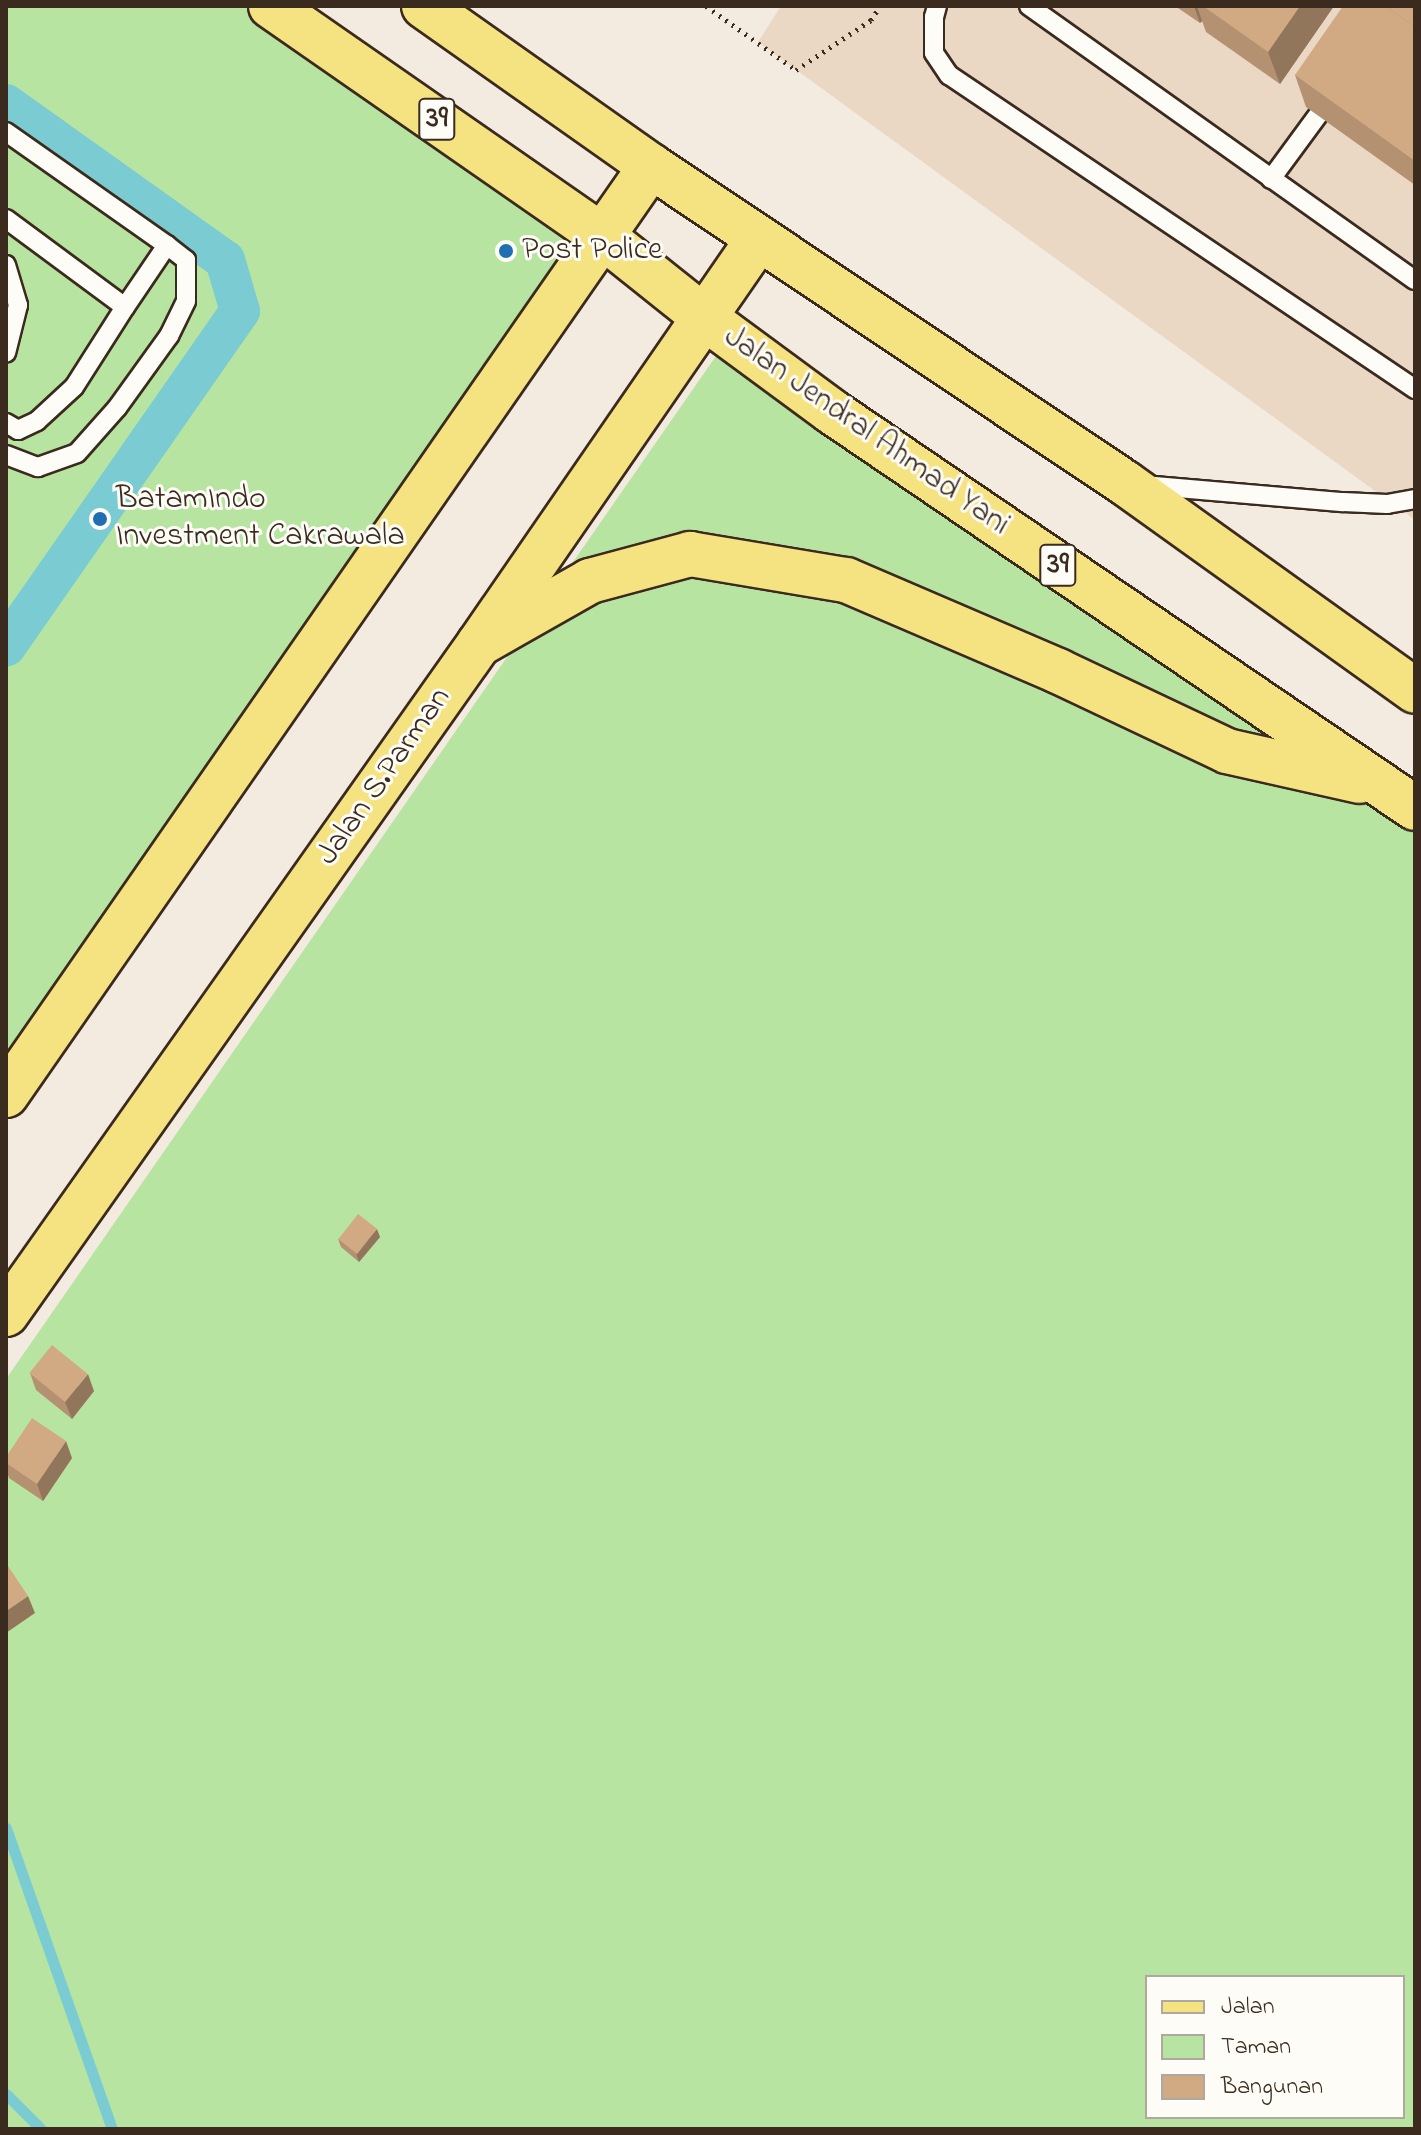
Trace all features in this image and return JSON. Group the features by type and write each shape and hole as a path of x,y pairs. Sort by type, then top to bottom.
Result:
{"main road":[{"name":"39","path":"271,6 601,235"},
{"path":"424,6 651,166 1125,483 1415,691"},
{"path":"6,1095 651,166"},
{"name":"Jalan Jendral Ahmad Yani","path":"601,235 705,318 831,411 1398,797"},
{"name":"Jalan S.Parman","path":"6,1314 479,644 759,238"},
{"path":"479,644 590,581 690,554 846,580 1058,671 1227,751 1398,797"}],"lane":[{"path":"937,6 934,53 949,75 1415,389"},
{"path":"1029,6 1415,280"},
{"path":"1054,6 1062,29"},
{"path":"1271,179 1318,115"},
{"path":"6,132 186,260 186,301 169,336 117,408 77,453 38,467 6,455"},
{"path":"6,219 125,307"},
{"path":"6,423 18,430 37,421 74,387 167,245"},
{"path":"6,265 18,305 6,353"},
{"path":"1125,483 1343,502 1387,504 1415,499"}],"path":[{"path":"706,6 796,70 871,20 880,6"}],"shaded area":[{"path":"781,6 1415,6 1415,520 758,42"}],"green space":[{"path":"6,6 257,6 602,242 6,1113"},
{"path":"725,343 1415,813 1415,2129 6,2129 6,1379"}],"building":[{"path":"1203,6 1300,6 1268,52"},
{"path":"1343,6 1385,6 1415,27 1415,161 1295,75"},
{"path":"1415,6 1415,27 1388,8"},
{"path":"358,1214 377,1229 357,1254 338,1239"},
{"path":"52,1345 88,1374 65,1402 29,1373"},
{"path":"32,1418 66,1441 37,1484 6,1463 6,1457"},
{"path":"6,1563 28,1596 6,1611"}],"waterway":[{"path":"6,104 225,260 240,311 6,647"},
{"path":"6,1828 112,2129"},
{"path":"6,2094 41,2129"}],"place":[{"name":"Post Police","path":"506,251"},
{"name":"BatamIndo Investment Cakrawala","path":"100,519"}]}
